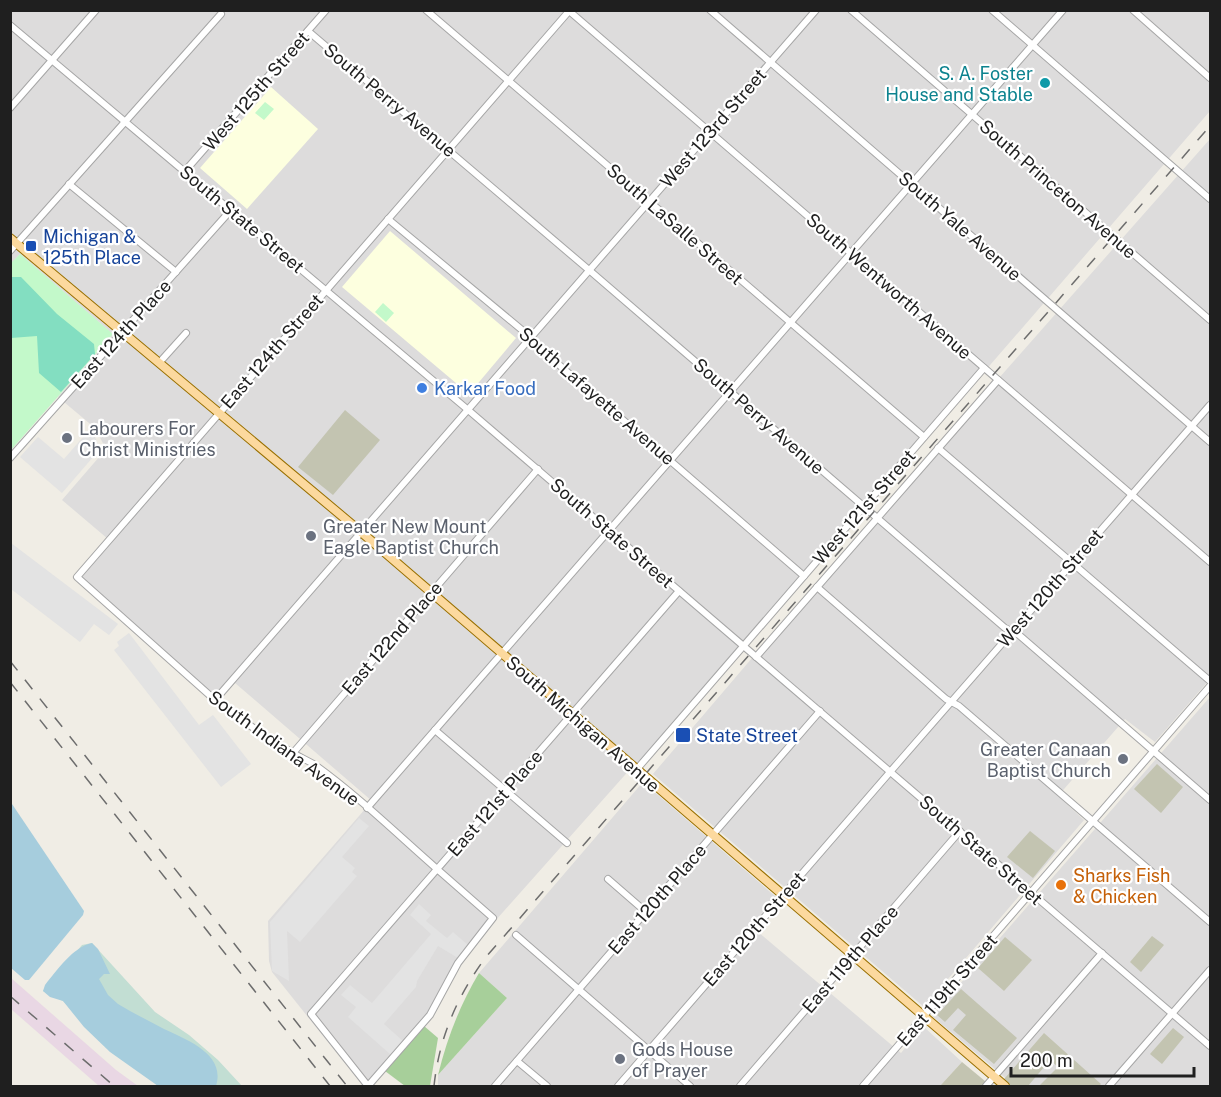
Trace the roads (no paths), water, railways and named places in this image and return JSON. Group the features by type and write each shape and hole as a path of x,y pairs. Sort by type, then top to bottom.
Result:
{"main road":[{"name":"South Michigan Avenue","path":"14,241 361,532 1005,1086"}],"street":[{"path":"10,108 96,10"},
{"name":"West 125th Street","path":"185,171 326,10"},
{"name":"South LaSalle Street","path":"426,10 924,437"},
{"name":"South Yale Avenue","path":"710,10 1210,442"},
{"name":"West 123rd Street","path":"215,700 816,10"},
{"name":"South Princeton Avenue","path":"851,10 1210,320"},
{"path":"992,10 1210,199"},
{"path":"367,808 1063,10"},
{"path":"1132,10 1210,78"},
{"name":"East 124th Street","path":"77,577 569,11"},
{"name":"South Wentworth Avenue","path":"569,11 1210,562"},
{"path":"10,251 14,241 69,184 220,14"},
{"name":"South State Street","path":"10,25 538,469 1210,1047"},
{"name":"South Perry Avenue","path":"308,31 1007,629 1019,635 1210,801"},
{"path":"69,184 176,272"},
{"name":"East 124th Place","path":"10,458 231,210"},
{"name":"South Lafayette Avenue","path":"388,219 522,330 529,339 804,576"},
{"path":"159,363 186,333"},
{"name":"West 121st Street","path":"637,769 984,368"},
{"name":"West 121st Street","path":"756,657 998,380"},
{"name":"West 120th Street","path":"890,772 1210,405"},
{"path":"938,448 1210,681"},
{"name":"East 122nd Place","path":"292,753 538,469"},
{"name":"South Indiana Avenue","path":"77,577 215,700 338,782 493,918 458,963 430,1015 368,1086"},
{"path":"817,587 1210,922"},
{"name":"East 121st Place","path":"368,1086 311,1014 679,591"},
{"name":"East 119th Street","path":"863,1086 1210,686"},
{"name":"East 120th Place","path":"495,1086 820,711"},
{"path":"435,730 567,843"},
{"name":"East 120th Street","path":"618,1086 890,772"},
{"name":"East 119th Place","path":"740,1086 960,831"},
{"path":"608,879 646,912"},
{"path":"516,935 690,1086"},
{"path":"986,1086 1102,953"},
{"path":"1109,1086 1210,970"},
{"path":"518,1061 547,1086"}],"water":[{"path":"10,801 84,911 29,980 25,980 11,968"},
{"path":"92,943 98,949 110,974 104,974 99,979 108,995 118,1004 193,1043 202,1050 215,1065 218,1075 216,1086 158,1086 110,1052 84,1027 63,1001 50,997 43,991 45,985 66,960 78,949"}],"railway":[{"path":"434,1086 440,1051 451,1018 466,987 486,957 1210,126"},
{"path":"10,661 347,1086"},
{"path":"10,682 330,1086"},
{"path":"10,996 114,1086"}],"place":[{"name":"S. A. Foster House and Stable","path":"1045,83"},
{"name":"Michigan & 125th Place","path":"31,246"},
{"name":"Karkar Food","path":"422,388"},
{"name":"Labourers For Christ Ministries","path":"67,438"},
{"name":"Greater New Mount Eagle Baptist Church","path":"311,536"},
{"name":"State Street","path":"683,735"},
{"name":"Greater Canaan Baptist Church","path":"1123,759"},
{"name":"Sharks Fish & Chicken","path":"1061,885"},
{"name":"Gods House of Prayer","path":"620,1059"}]}
